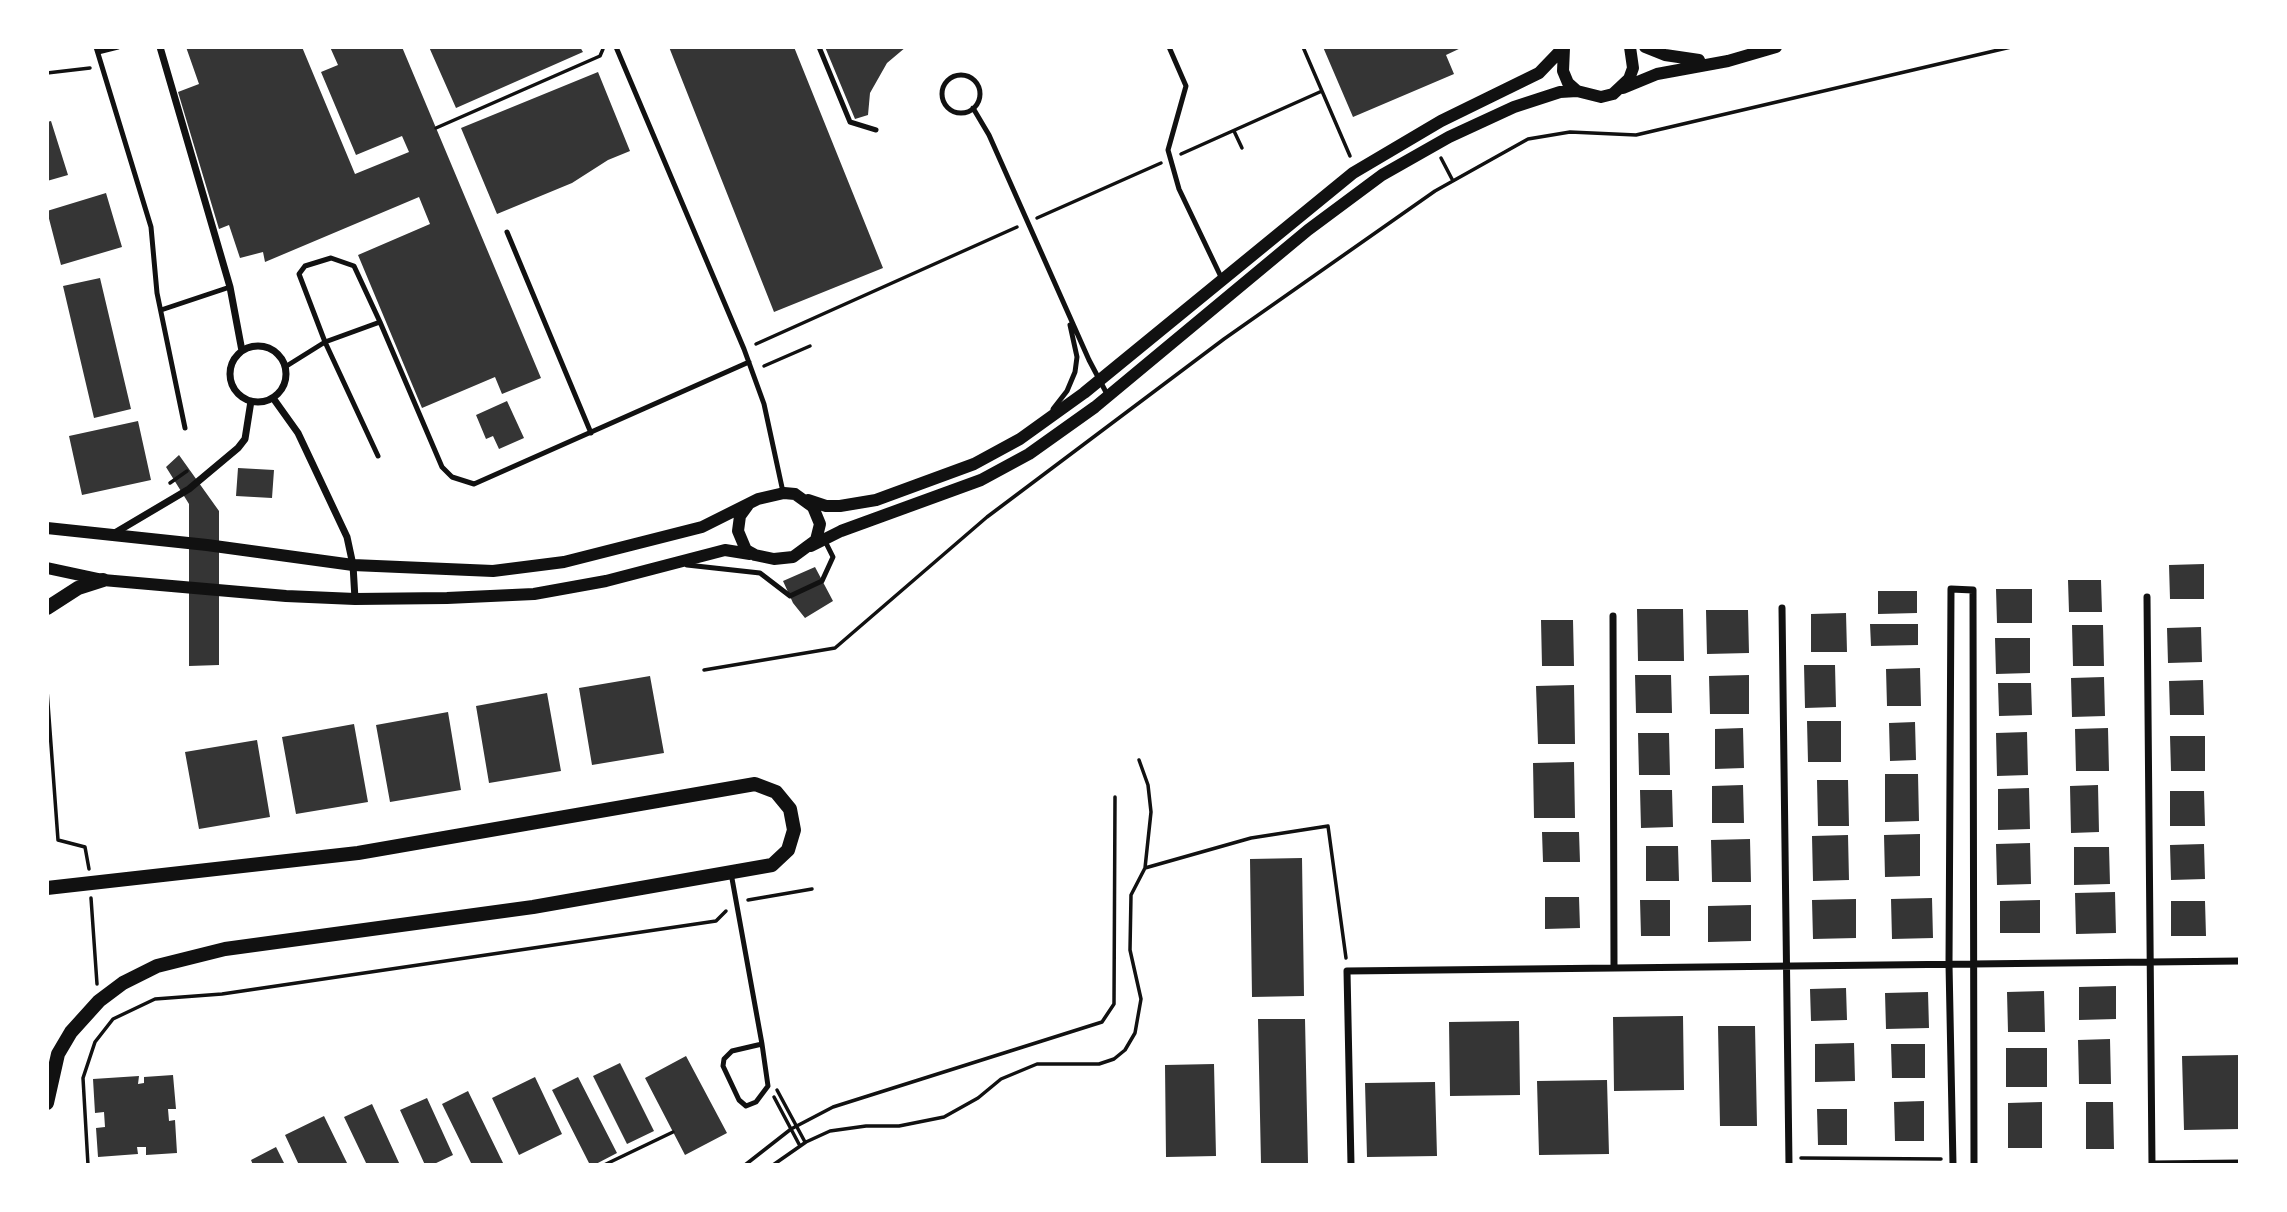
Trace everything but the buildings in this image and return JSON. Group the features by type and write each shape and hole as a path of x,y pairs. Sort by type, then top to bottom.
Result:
{"main road":[{"path":"47,608 78,588 103,580"},
{"path":"47,888 358,853 755,784 776,792 790,809 794,830 788,850 772,865 533,906 225,949 157,966 123,984 99,1001 71,1032 58,1054 47,1103"}],"street":[{"path":"160,47 230,287 242,351"},
{"path":"47,528 207,545 353,565 443,571 493,571 564,562 702,527 771,494 784,493 826,506 876,500 974,464 1038,428 1357,171 1435,124 1539,73 1564,47"},
{"path":"1564,47 1563,71 1577,91"},
{"path":"1623,88 1633,68 1630,47"},
{"path":"1645,47 1688,60 1728,61"},
{"path":"47,568 103,580 355,599 534,594 725,550 782,559 793,557 824,539 948,494 1004,469 1048,442 1108,397 1339,206 1393,168 1434,145 1514,107 1560,92 1577,91 1601,97 1657,74 1728,61 1776,47"},
{"path":"259,346 275,352 285,367 284,384 273,398 251,401 236,392 230,374 231,365 242,351 259,346"},
{"path":"273,398 298,433 347,537 353,565 355,599"},
{"path":"110,536 189,489 232,454 245,439 251,401"},
{"path":"808,500 820,524 816,540 810,546"},
{"path":"748,505 740,516 738,531 746,550 755,555"},
{"path":"1952,1162 1949,964 1951,589 1973,590 1974,1165"},
{"path":"2147,597 2152,1165 2240,1163"},
{"path":"1782,608 1789,1162"},
{"path":"1613,616 1614,968"},
{"path":"1351,1165 1347,971 2240,961"}],"lane":[{"path":"118,47 97,50 151,227 161,310 185,428"},
{"path":"616,47 749,362 764,404 784,493"},
{"path":"819,47 850,122 877,130"},
{"path":"1169,47 1186,86 1168,150 1179,189 1222,279"},
{"path":"968,76 978,84 980,97 973,108 958,113 947,106 943,88 950,78 968,76"},
{"path":"973,108 989,135 1067,312 1108,397"},
{"path":"507,232 591,433"},
{"path":"378,456 325,342 299,274 305,266 319,260 331,258 354,266 435,454 452,477 464,483 483,481 749,362"},
{"path":"161,310 230,287"},
{"path":"1038,428 1067,391 1075,372 1077,357 1067,312"},
{"path":"285,367 325,342 380,322"},
{"path":"652,568 691,565 760,573 790,596 822,581 833,557 824,539"},
{"path":"731,873 762,1044 768,1086 756,1102 746,1106 739,1100 723,1066 724,1059 732,1051 762,1044"}],"path":[{"path":"436,128 600,56 604,47"},
{"path":"1303,47 1357,171"},
{"path":"704,670 835,648 986,517 1224,339 1378,228 1453,181 1528,139 1570,132 1636,135 2011,47"},
{"path":"47,73 102,65"},
{"path":"1234,130 1242,148"},
{"path":"1434,145 1453,181"},
{"path":"752,372 810,346"},
{"path":"161,489 191,469"},
{"path":"47,690 58,840 85,847 91,884 94,966 99,1001 113,1019"},
{"path":"773,1165 806,1142 850,1127 899,1126 944,1117 978,1098 1000,1079 1037,1064 1099,1064 1120,1055 1135,1033 1140,1018 1141,999 1128,921 1130,895 1145,868 1151,812 1148,785 1139,760"},
{"path":"745,1165 796,1125 833,1107 1090,1028 1110,1014 1114,1004 1115,797"},
{"path":"1145,868 1251,838 1328,826 1347,971"},
{"path":"88,1165 83,1078 94,1042 113,1019 155,999 222,994 716,922 736,902 812,889"},
{"path":"766,1070 806,1142"},
{"path":"768,1086 800,1146"},
{"path":"604,1165 673,1132"},
{"path":"1789,1162 1952,1162"}]}
